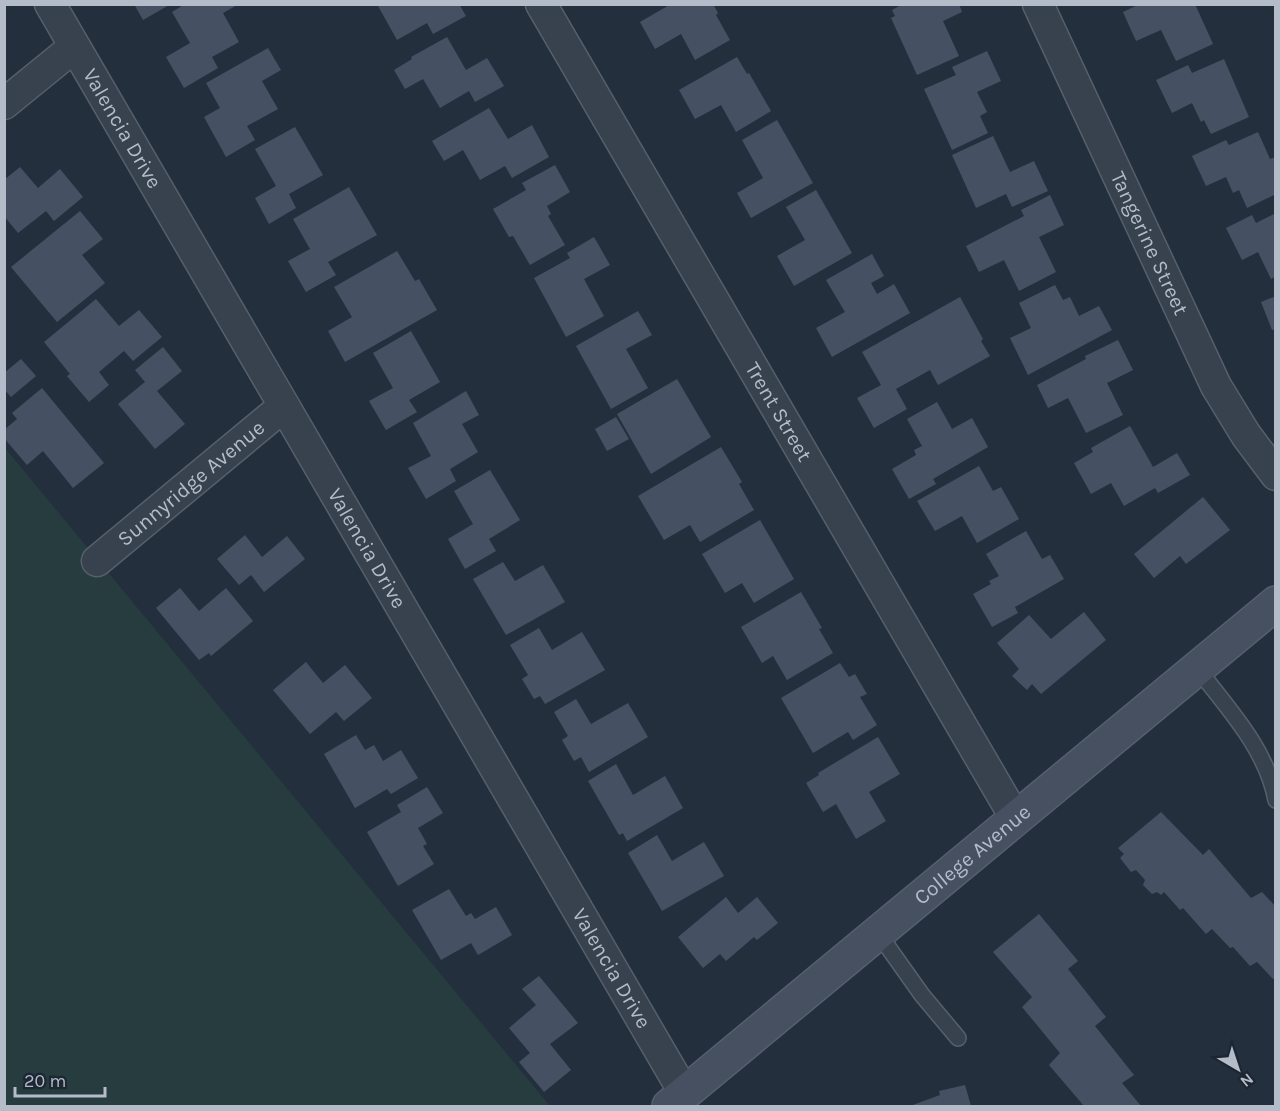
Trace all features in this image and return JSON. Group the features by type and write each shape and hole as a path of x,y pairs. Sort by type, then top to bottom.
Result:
{"street":[{"name":"Valencia Drive","path":"50,4 284,406 677,1100"},
{"name":"Trent Street","path":"541,4 1016,819"},
{"name":"Tangerine Street","path":"1038,4 1216,386 1246,435 1275,475"},
{"path":"4,105 74,47"},
{"name":"Sunnyridge Avenue","path":"97,561 284,406"},
{"name":"College Avenue","path":"677,1100 1275,603"}],"lane":[{"path":"1197,668 1254,742 1273,786 1275,800"},
{"path":"879,933 922,995 958,1038"}],"green space":[{"path":"5,448 550,1106 5,1106"}],"building":[{"path":"134,4 171,4 143,20"},
{"path":"185,4 239,4 223,13 239,42 212,57 218,68 184,88 166,57 190,43 172,12"},
{"path":"377,4 459,4 466,16 433,34 427,23 397,40"},
{"path":"671,4 713,4 718,13 716,15 730,40 695,60 681,34 655,49 640,22"},
{"path":"903,4 959,4 962,12 943,21 959,56 917,75 891,18 895,16 892,10"},
{"path":"1140,4 1195,4 1213,44 1176,61 1161,30 1136,41 1123,12"},
{"path":"447,37 466,70 487,58 504,86 475,102 469,91 440,108 423,79 405,89 394,70 412,59 411,57"},
{"path":"268,48 281,70 262,81 278,109 247,126 255,140 226,157 204,117 220,108 206,83"},
{"path":"987,51 1001,81 977,92 987,112 980,116 988,133 952,150 924,89 956,75 952,67"},
{"path":"737,57 771,111 736,132 721,105 695,119 679,90"},
{"path":"1224,59 1249,117 1211,134 1204,120 1201,122 1192,103 1172,113 1156,80 1188,65 1192,73"},
{"path":"489,108 508,139 532,125 549,157 512,178 505,166 480,180 463,150 444,161 432,141"},
{"path":"777,120 813,183 751,218 737,193 763,178 742,140"},
{"path":"295,127 323,175 289,194 296,208 269,224 255,198 276,186 255,149"},
{"path":"1258,132 1270,159 1276,157 1276,194 1247,208 1239,190 1233,193 1226,177 1206,186 1192,156 1226,140 1229,145"},
{"path":"993,136 1010,172 1034,161 1048,191 1012,207 1006,194 976,208 952,155"},
{"path":"555,165 570,192 547,206 551,214 548,216 565,245 530,265 513,236 509,237 493,209 526,190 522,183"},
{"path":"20,167 38,188 60,169 83,197 54,221 46,211 18,233 4,216 4,180"},
{"path":"349,187 377,235 328,262 336,275 306,292 288,261 310,249 293,219"},
{"path":"816,190 852,253 794,286 777,256 805,240 786,207"},
{"path":"1050,195 1064,225 1039,237 1056,272 1019,291 1004,260 979,272 966,246 1024,216 1021,210"},
{"path":"80,211 103,239 82,255 105,283 57,322 11,267"},
{"path":"1276,213 1276,276 1271,279 1258,252 1242,260 1226,228 1252,215 1256,223"},
{"path":"594,237 610,265 584,279 604,316 566,337 534,278 570,258 567,253"},
{"path":"397,251 415,281 419,279 437,310 345,362 328,331 352,317 334,287"},
{"path":"872,254 884,276 871,283 877,294 894,284 910,313 832,357 816,328 845,312 826,280"},
{"path":"1055,285 1063,300 1070,297 1079,316 1099,306 1112,330 1028,375 1010,338 1031,328 1019,303"},
{"path":"1276,296 1276,329 1272,330 1261,302"},
{"path":"960,297 990,356 938,385 930,370 896,389 907,409 874,428 857,398 881,385 862,352"},
{"path":"96,299 119,326 139,310 162,337 133,361 124,351 99,372 109,385 89,402 67,376 70,374 44,342"},
{"path":"638,311 652,335 626,349 648,388 611,409 576,346"},
{"path":"411,331 440,382 409,400 417,412 386,430 369,401 393,388 373,353"},
{"path":"1118,340 1133,370 1107,383 1123,415 1086,433 1068,398 1048,408 1037,385 1086,359 1085,356"},
{"path":"163,347 182,371 157,391 185,424 155,449 118,404 145,382 135,370"},
{"path":"21,359 36,376 11,397 4,389 4,373"},
{"path":"677,379 711,437 651,474 617,414"},
{"path":"42,388 104,463 73,488 43,451 27,465 4,438 4,430 17,419 12,413"},
{"path":"466,391 479,415 462,424 478,452 450,469 456,481 426,499 408,468 431,456 413,423"},
{"path":"937,402 952,429 972,418 988,447 933,479 936,484 909,499 892,469 916,455 914,450 922,446 907,419"},
{"path":"616,417 629,439 607,451 595,429"},
{"path":"1130,426 1153,467 1177,453 1190,475 1158,493 1155,488 1124,506 1111,483 1091,494 1074,463 1093,452 1091,448"},
{"path":"721,447 742,482 739,484 754,510 700,542 690,525 664,540 638,496"},
{"path":"979,466 993,491 1001,487 1019,519 977,543 962,516 935,531 917,501"},
{"path":"490,470 520,520 489,539 496,551 465,569 448,539 473,524 454,491"},
{"path":"1203,497 1230,530 1186,564 1180,556 1154,578 1134,554"},
{"path":"760,520 794,579 754,603 742,583 725,593 702,554"},
{"path":"1026,531 1042,559 1050,555 1064,579 1015,607 1018,613 992,627 973,594 991,584 989,581 999,576 986,554"},
{"path":"245,535 262,557 287,536 305,559 264,592 251,575 239,585 217,559"},
{"path":"503,562 515,581 543,565 565,602 506,635 473,579"},
{"path":"180,588 199,611 226,588 253,621 211,656 209,653 199,660 156,608"},
{"path":"801,592 822,628 819,629 833,653 787,680 773,656 762,663 741,627"},
{"path":"1084,612 1106,640 1041,694 1032,684 1027,690 1012,676 1019,669 997,643 1029,615 1051,639"},
{"path":"539,628 552,650 582,632 605,670 545,704 540,696 534,699 522,679 528,675 510,645"},
{"path":"306,662 323,683 345,665 372,698 344,721 336,712 310,734 273,690"},
{"path":"840,663 849,677 855,674 867,694 860,697 877,725 853,740 848,732 813,753 781,698"},
{"path":"576,699 591,724 628,703 648,737 589,772 581,757 574,761 562,740 568,736 554,712"},
{"path":"356,735 365,750 374,745 383,761 401,750 418,778 391,794 387,789 355,808 324,754"},
{"path":"878,737 900,774 869,792 886,821 856,839 836,804 823,812 806,783 819,775 818,773"},
{"path":"616,764 633,795 665,776 683,808 627,841 623,833 619,835 588,781"},
{"path":"427,787 443,813 418,828 427,844 423,846 434,864 398,886 367,832 401,812 397,805"},
{"path":"1161,812 1203,855 1209,849 1251,898 1262,892 1276,907 1276,978 1273,979 1257,962 1250,966 1212,929 1206,934 1183,908 1180,910 1164,892 1161,895 1157,892 1152,894 1143,885 1145,880 1136,870 1131,872 1120,858 1124,854 1118,848"},
{"path":"657,835 672,861 704,842 724,876 662,911 628,853"},
{"path":"449,889 466,916 471,913 475,919 496,907 512,935 478,955 471,943 441,960 412,910"},
{"path":"726,897 738,913 757,897 778,923 757,940 754,937 726,961 720,954 703,968 678,937"},
{"path":"1039,914 1078,961 1068,969 1106,1017 1095,1026 1134,1075 1122,1083 1141,1106 1084,1106 1049,1065 1060,1053 1022,1007 1032,997 993,952"},
{"path":"539,976 578,1023 550,1044 571,1070 544,1092 519,1062 530,1053 509,1028 536,1005 522,989"},
{"path":"965,1085 971,1106 910,1106 940,1095 939,1091"}]}
